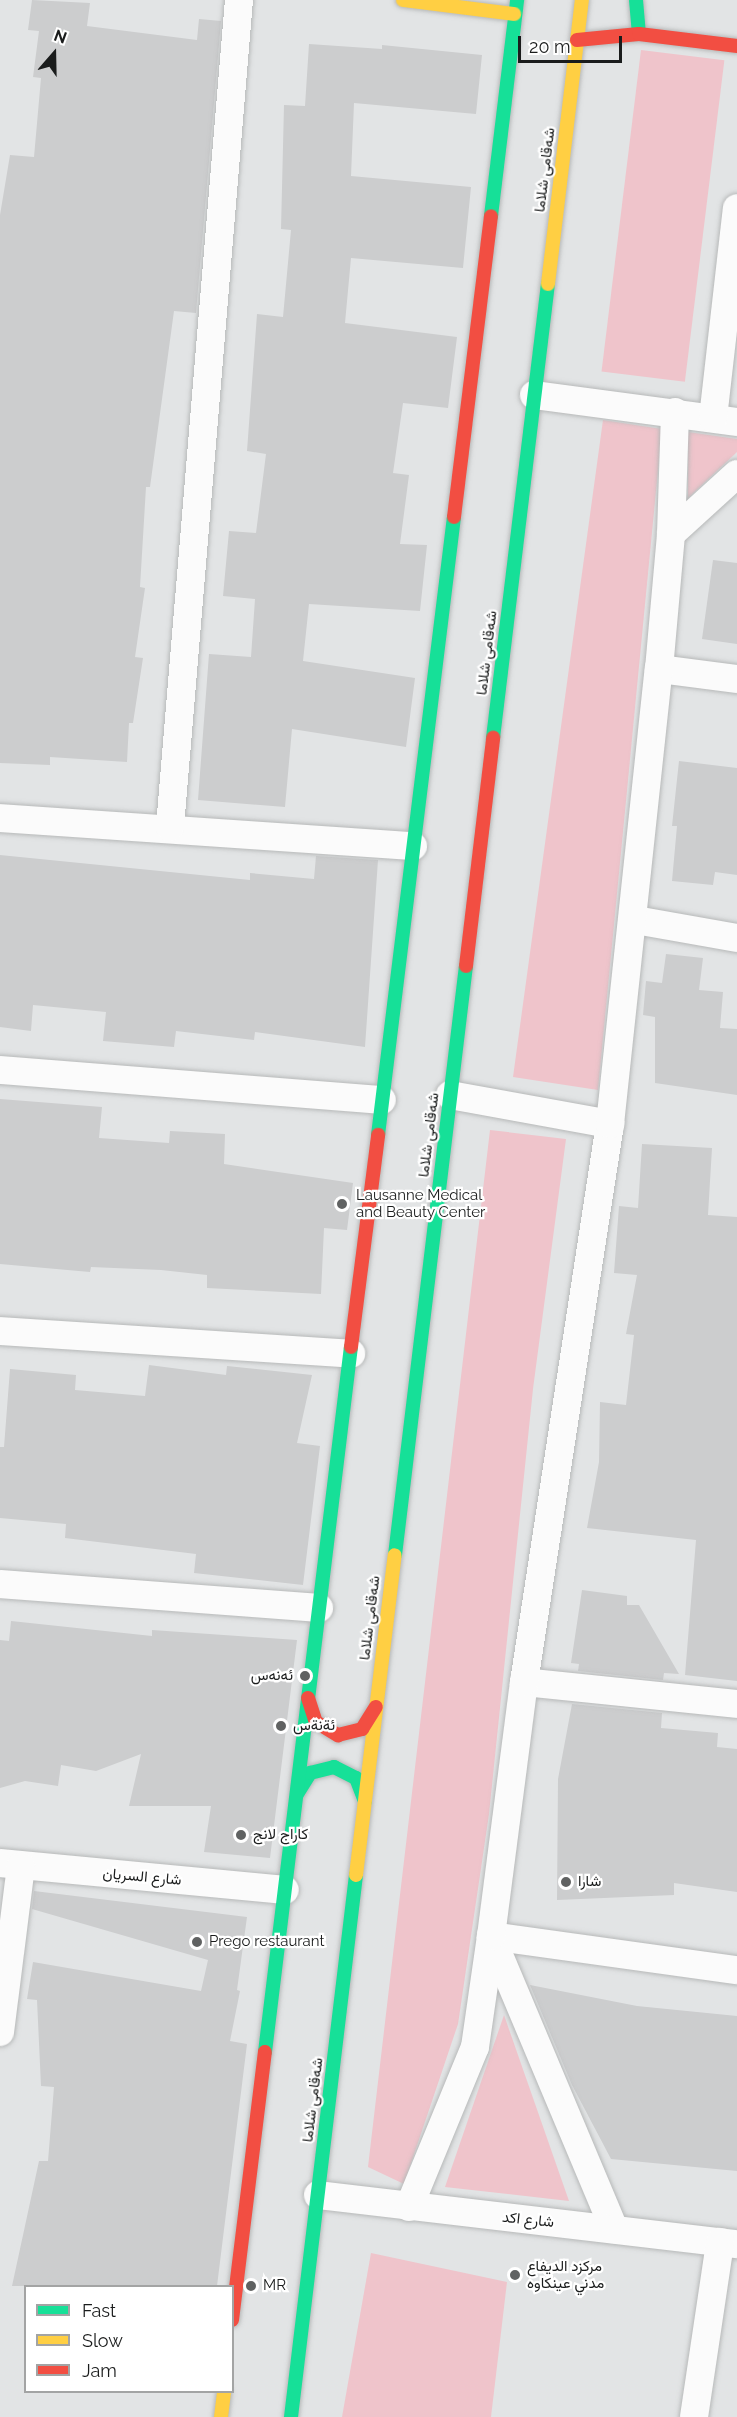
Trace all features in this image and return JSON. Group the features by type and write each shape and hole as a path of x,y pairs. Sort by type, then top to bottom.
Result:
{"main road":[{"path":"234,2304 516,7 403,0"},
{"name":"شەقامی شلاما","path":"291,2417 582,0"},
{"path":"636,0 639,34"},
{"path":"577,40 639,34 737,46"},
{"path":"308,1698 316,1722 338,1735 362,1729 376,1707"},
{"path":"297,1794 310,1773 334,1767 356,1778 365,1801"},
{"path":"221,2417 224,2393"}],"street":[{"path":"170,827 239,0"},
{"path":"534,395 675,411 725,420 737,208"},
{"path":"409,2207 475,2047 524,1682 610,1124 635,920 671,534 675,411"},
{"path":"671,534 737,474"},
{"path":"658,669 737,679"},
{"path":"0,818 170,827 413,846"},
{"path":"635,920 737,938"},
{"path":"0,1070 382,1100"},
{"path":"450,1095 610,1124"},
{"path":"0,1331 351,1354"},
{"path":"0,1584 319,1608"},
{"path":"524,1682 737,1704"},
{"path":"0,2032 10,1864"},
{"name":"شارع السريان","path":"10,1864 285,1890"},
{"path":"491,1936 737,1970"},
{"path":"491,1936 614,2229"},
{"name":"شارع اكد","path":"318,2195 729,2243"},
{"path":"694,2417 729,2243"}],"shaded area":[{"path":"641,50 724,60 685,382 602,372"},
{"path":"603,420 662,429 598,1090 513,1077"},
{"path":"688,432 737,439 737,452 688,498"},
{"path":"490,1130 566,1139 533,1389 489,1814 458,2024 404,2184 368,2167"},
{"path":"504,2015 569,2201 445,2187"},
{"path":"371,2253 507,2282 491,2417 342,2417"}],"building":[{"path":"32,0 90,3 87,26 197,40 199,19 221,21 196,313 174,311 150,487 146,487 140,587 145,588 135,657 143,658 133,723 129,723 127,762 50,757 50,765 0,763 0,215 10,155 34,157 41,78 33,77 39,31 28,30"},
{"path":"309,44 382,49 382,45 482,55 476,114 354,103 351,176 471,187 463,268 351,258 345,323 457,337 448,408 403,403 393,473 409,475 400,544 427,545 420,611 309,604 303,661 415,678 406,747 292,729 285,807 198,800 209,654 251,657 255,599 223,596 229,531 256,533 266,454 247,451 257,314 283,317 291,230 281,229 284,105 305,106"},
{"path":"713,560 737,563 737,644 702,639"},
{"path":"679,761 737,768 737,875 715,872 713,885 672,881 677,826 672,826"},
{"path":"0,855 250,880 250,873 314,879 316,856 378,860 365,1047 255,1032 254,1040 176,1031 174,1047 103,1041 106,1012 33,1005 31,1031 0,1027"},
{"path":"666,954 703,958 699,990 723,992 720,1028 737,1029 737,1095 655,1083 655,1017 643,1015 646,981 662,983"},
{"path":"0,1099 102,1107 99,1138 169,1143 170,1131 225,1134 224,1164 353,1183 347,1230 324,1228 321,1294 207,1288 207,1275 161,1270 91,1267 90,1272 0,1264"},
{"path":"642,1144 712,1148 708,1215 737,1217 737,1681 685,1675 696,1540 587,1528 599,1462 600,1402 626,1405 634,1335 626,1334 637,1275 614,1273 619,1206 638,1208"},
{"path":"149,1365 226,1375 227,1366 312,1375 297,1443 320,1446 303,1585 194,1573 196,1554 65,1538 66,1524 0,1518 0,1447 4,1447 10,1369 76,1375 75,1390 145,1396"},
{"path":"582,1590 627,1596 627,1605 639,1605 679,1674 664,1673 663,1680 578,1671 579,1664 571,1663"},
{"path":"11,1621 152,1636 152,1630 297,1640 270,1858 204,1852 211,1806 129,1806 141,1754 96,1771 61,1765 58,1786 25,1781 0,1788 0,1640 9,1641"},
{"path":"572,1704 662,1713 661,1728 718,1733 717,1747 737,1749 737,1892 674,1883 674,1895 557,1900 558,1779"},
{"path":"34,1891 247,1917 237,1990 240,1991 230,2041 247,2044 217,2285 12,2286 39,2161 48,2161 54,2087 41,2086 37,2000 27,1999 33,1962 201,1991 208,1960 32,1909"},
{"path":"530,1985 637,2006 737,2016 737,2171 611,2159 572,2085"}],"traffic: fast":[{"path":"491,216 517,0"},
{"path":"636,0 639,34"},
{"path":"493,738 548,284"},
{"path":"378,1135 454,517"},
{"path":"395,1555 466,966"},
{"path":"265,2052 351,1347"},
{"path":"297,1794 310,1773 334,1767 356,1778 365,1801"},
{"path":"291,2417 356,1875"}],"traffic: slow":[{"path":"403,0 514,14"},
{"path":"548,284 582,0"},
{"path":"356,1875 395,1555"},
{"path":"221,2417 224,2393"}],"traffic: jam":[{"path":"577,40 639,34 737,46"},
{"path":"454,517 491,216"},
{"path":"466,966 493,738"},
{"path":"351,1347 378,1135"},
{"path":"308,1698 316,1722 338,1735 362,1729 376,1707"},
{"path":"234,2304 265,2052"}],"place":[{"name":"Lausanne Medical and Beauty Center","path":"342,1204"},
{"name":"ئەنەس","path":"305,1676"},
{"name":"ئةنةس","path":"281,1726"},
{"name":"كاراج لانج","path":"241,1835"},
{"name":"شارا","path":"566,1882"},
{"name":"Prego restaurant","path":"197,1942"},
{"name":"مرکزد الدیفاع مدني عينكاوه","path":"515,2275"},
{"name":"MR","path":"251,2286"}]}
